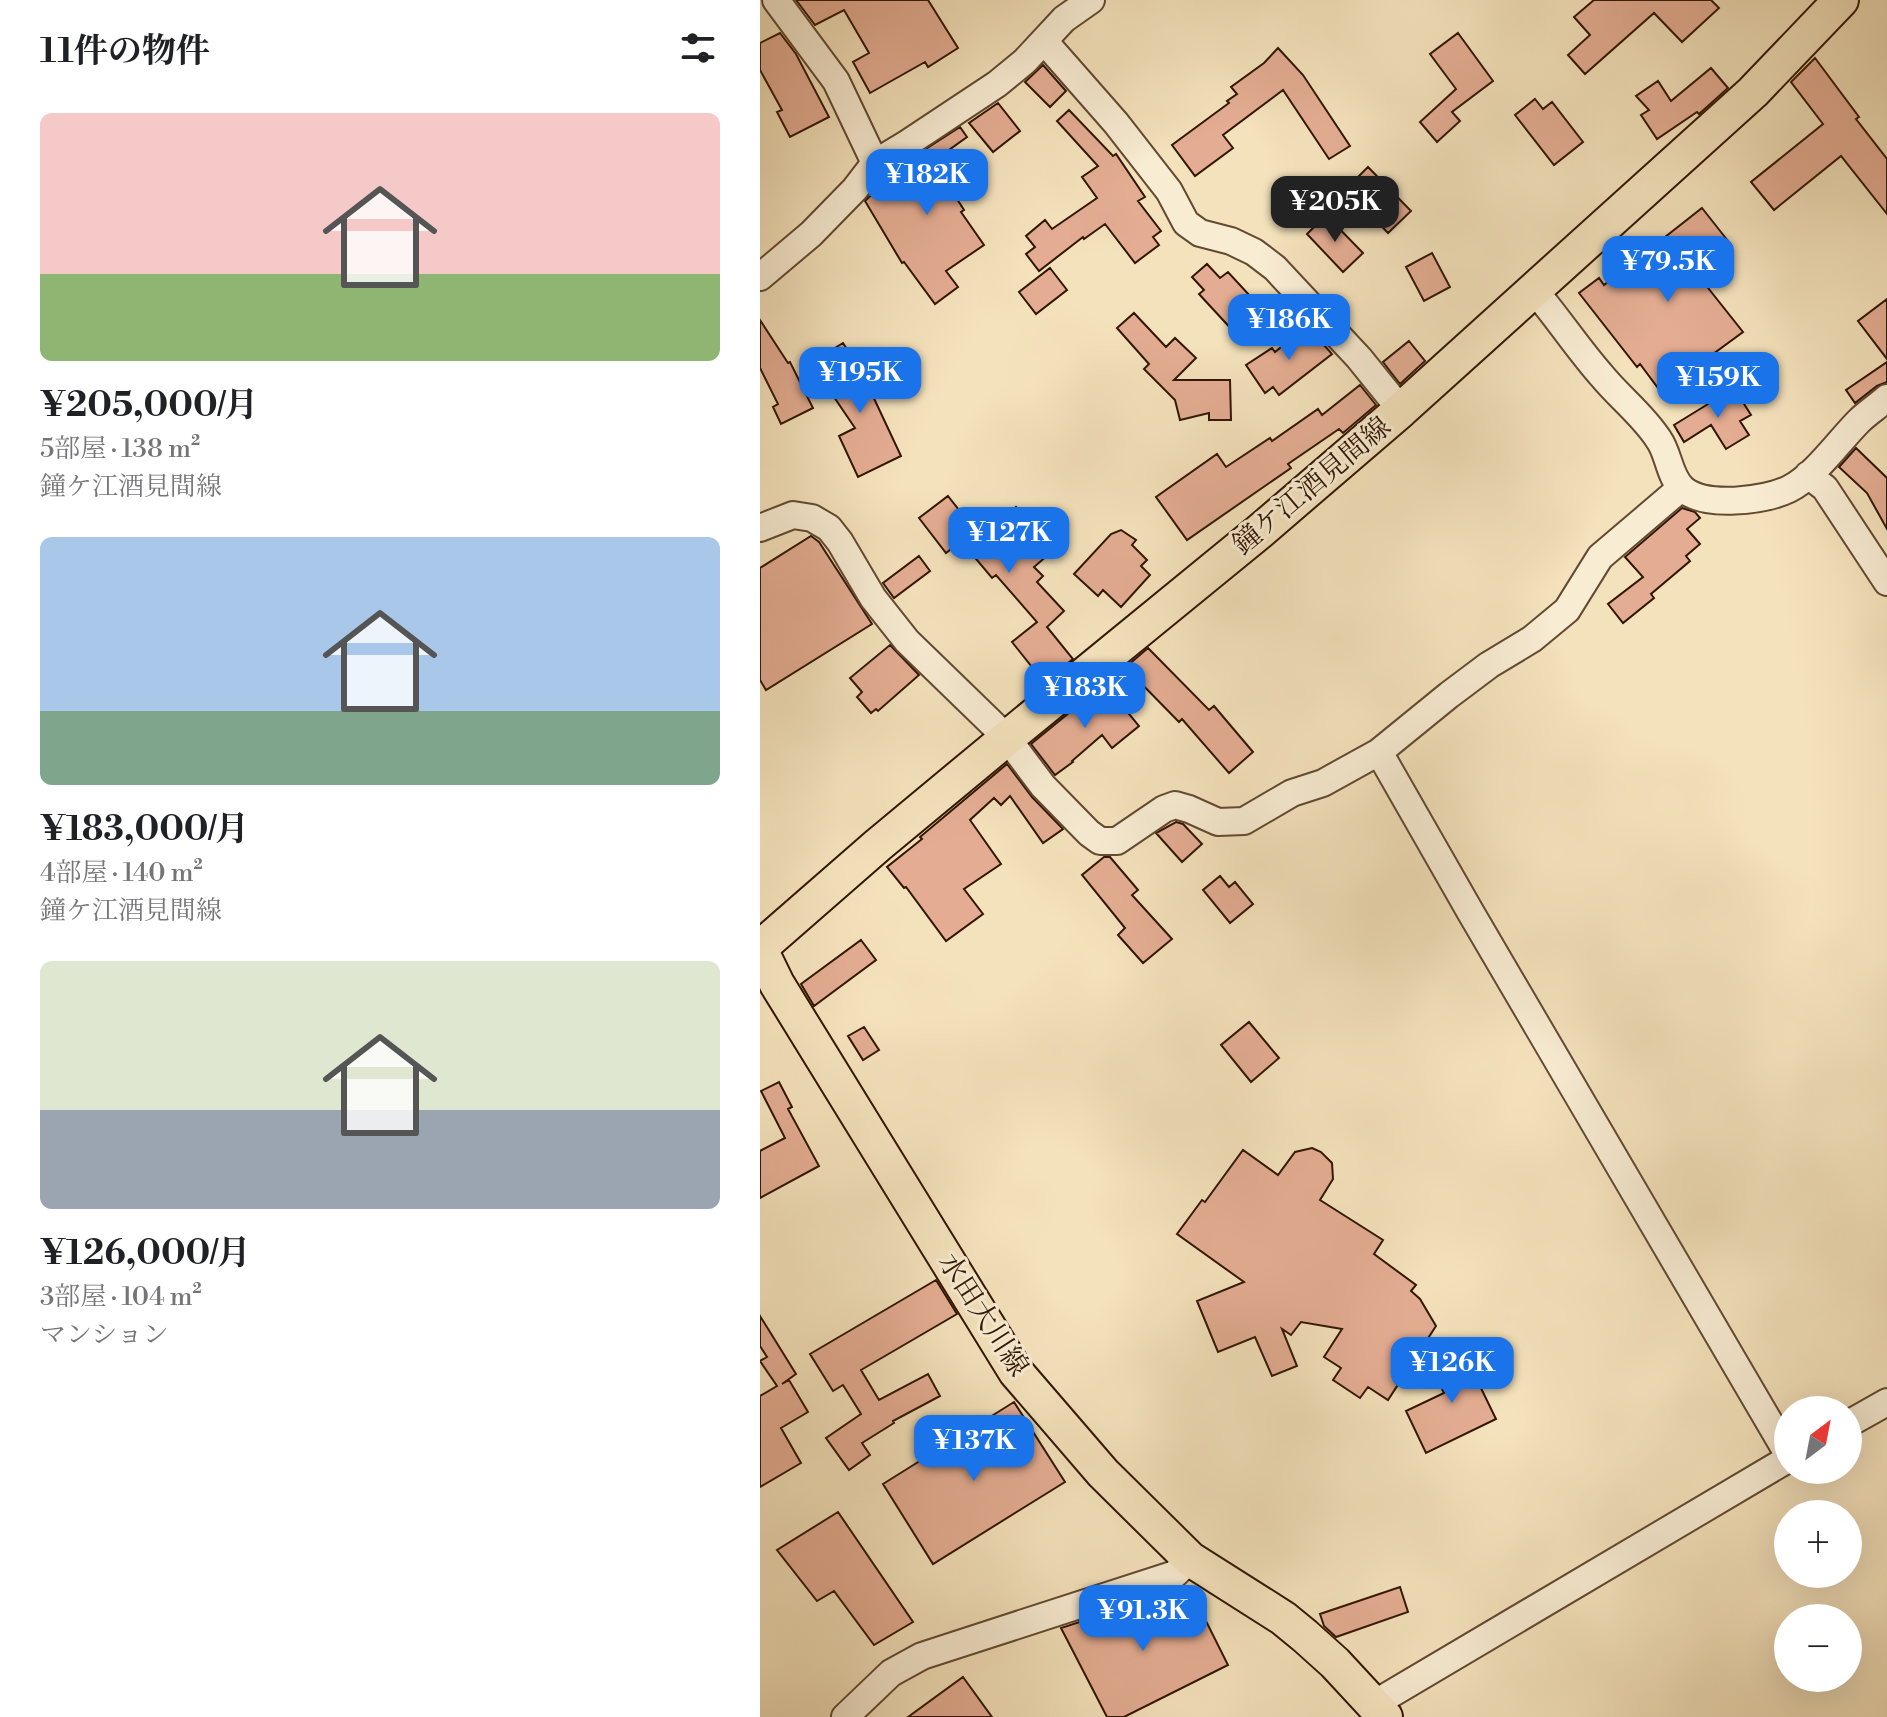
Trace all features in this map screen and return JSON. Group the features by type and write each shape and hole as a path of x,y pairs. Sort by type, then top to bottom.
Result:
{"main road":[{"name":"鐘ケ江酒見間線","path":"760,948 878,845 1259,532 1401,410 1753,92 1841,0"},
{"name":"水田大川線","path":"760,948 777,984 1016,1372 1103,1473 1190,1559 1283,1618 1335,1663 1379,1711"}],"street":[{"path":"776,0 836,81 875,163"},
{"path":"760,277 811,234 855,189 875,163 997,84 1025,61 1064,19 1091,0"},
{"path":"1044,41 1143,157 1169,191 1186,223 1200,233 1231,241 1254,252 1275,268 1359,358 1401,410"},
{"path":"1534,290 1603,378 1661,442 1681,488 1695,495 1737,501 1762,498 1789,488 1808,475 1861,419 1887,398"},
{"path":"1808,475 1825,488 1887,582"},
{"path":"760,528 793,515 812,518 829,528 873,598 907,641 1007,738 1043,786 1089,833 1100,841 1117,841 1164,809 1175,805 1218,822 1244,821 1292,793 1323,783 1379,752 1449,695 1489,665 1532,639 1567,610 1600,557 1681,488"},
{"path":"1379,752 1774,1433"},
{"path":"1862,1416 1887,1402"},
{"path":"1379,1711 1774,1466"},
{"path":"845,1717 891,1673 922,1656 1175,1574 1190,1559"}],"building":[{"path":"796,0 928,0 958,48 928,67 925,62 870,93 853,62 869,53 844,10 815,25"},
{"path":"1594,0 1711,0 1719,8 1682,42 1654,13 1585,74 1568,55 1590,35 1574,17"},
{"path":"780,33 796,54 829,117 790,137 777,112 782,110 760,70 760,43"},
{"path":"1458,33 1493,81 1452,112 1460,121 1437,142 1420,122 1456,89 1430,54"},
{"path":"1278,48 1303,75 1350,146 1329,159 1283,90 1223,135 1233,148 1195,176 1172,145 1229,103 1227,101 1237,94 1231,87 1264,63"},
{"path":"1815,58 1887,159 1887,214 1841,156 1774,210 1751,182 1823,124 1791,82"},
{"path":"1043,65 1066,91 1050,107 1025,82"},
{"path":"1711,68 1728,88 1699,114 1697,112 1657,139 1641,115 1649,110 1636,96 1658,81 1671,101"},
{"path":"1535,99 1543,109 1552,102 1583,142 1554,165 1515,115"},
{"path":"998,103 1020,131 993,152 969,123"},
{"path":"1069,110 1113,156 1116,154 1145,197 1138,201 1161,231 1153,237 1159,245 1135,263 1105,224 1039,271 1026,254 1035,247 1026,236 1045,220 1052,229 1097,198 1082,177 1098,166 1057,121"},
{"path":"960,127 967,137 949,150 960,164 943,177 964,210 961,212 984,245 946,271 958,287 935,304 902,263 865,201 896,181 890,172"},
{"path":"1368,167 1411,211 1388,233 1346,189"},
{"path":"1702,208 1732,246 1697,274 1743,332 1661,392 1640,364 1637,367 1579,293 1599,278 1604,285"},
{"path":"1326,215 1363,253 1343,272 1307,234"},
{"path":"1432,253 1450,287 1424,301 1406,267"},
{"path":"1207,264 1220,278 1228,272 1262,309 1235,333 1199,294 1204,290 1192,277"},
{"path":"1050,268 1067,290 1036,314 1019,292"},
{"path":"1887,299 1887,359 1858,321"},
{"path":"1134,313 1166,347 1175,338 1196,358 1174,380 1230,380 1231,420 1209,420 1209,413 1180,420 1175,400 1144,369 1149,364 1117,328"},
{"path":"760,320 790,362 813,408 781,424 773,407 778,404 760,368"},
{"path":"1307,326 1332,354 1279,395 1273,387 1265,393 1246,365 1272,348 1275,352"},
{"path":"1409,341 1425,361 1400,384 1383,362"},
{"path":"843,343 874,391 871,392 901,456 858,477 839,436 855,428 834,397 842,392 820,357"},
{"path":"1887,362 1887,382 1855,403 1846,390"},
{"path":"1360,385 1376,405 1343,433 1339,429 1288,464 1291,468 1187,540 1156,497 1217,454 1226,467 1270,438 1272,441 1318,409 1322,415"},
{"path":"1734,388 1751,415 1740,421 1749,435 1726,449 1711,425 1684,442 1674,425"},
{"path":"1856,448 1887,478 1887,529 1867,493 1839,467"},
{"path":"948,496 981,538 1016,507 1041,535 1035,540 1048,555 1034,567 1043,576 1037,582 1064,611 1047,627 1073,659 1044,682 1012,642 1037,622 996,575 992,578 961,541 946,553 919,518"},
{"path":"1682,508 1695,512 1700,518 1687,529 1700,544 1686,556 1690,561 1651,594 1654,598 1623,623 1608,604 1643,577 1625,557"},
{"path":"1121,530 1136,540 1132,545 1147,560 1141,566 1150,575 1121,607 1103,590 1098,596 1074,574 1111,534"},
{"path":"811,536 819,542 872,624 766,690 760,680 760,568"},
{"path":"919,556 930,571 894,598 883,583"},
{"path":"890,645 919,675 878,711 876,709 871,713 857,697 862,692 850,678"},
{"path":"1148,648 1209,710 1214,706 1253,752 1229,773 1182,719 1179,722 1128,670 1127,666"},
{"path":"1107,687 1139,726 1112,748 1102,735 1055,775 1031,744 1097,690 1100,693"},
{"path":"1007,764 1032,797 1063,829 1043,843 1010,796 1001,805 994,798 970,820 1001,864 964,889 983,914 946,941 887,867"},
{"path":"1176,822 1183,824 1202,844 1182,862 1156,833"},
{"path":"1104,857 1110,857 1138,890 1132,895 1172,939 1143,963 1118,935 1125,928 1082,875"},
{"path":"1220,876 1229,887 1235,882 1253,904 1230,923 1203,890"},
{"path":"861,940 876,960 814,1006 801,984"},
{"path":"1249,1022 1279,1058 1251,1082 1221,1045"},
{"path":"864,1027 879,1050 863,1060 848,1036"},
{"path":"779,1082 792,1107 788,1109 819,1166 760,1198 760,1151 785,1138 761,1091"},
{"path":"1312,1148 1332,1163 1333,1179 1320,1200 1383,1240 1374,1254 1416,1285 1411,1291 1420,1299 1436,1326 1388,1400 1368,1387 1360,1398 1333,1380 1341,1368 1324,1357 1342,1329 1301,1322 1291,1335 1282,1329 1297,1366 1272,1376 1255,1337 1218,1352 1197,1301 1244,1282 1177,1234 1202,1200 1205,1202 1243,1150 1278,1175 1295,1152"},
{"path":"936,1280 957,1314 861,1370 879,1400 928,1374 940,1396 893,1421 862,1443 870,1455 849,1470 826,1438 861,1414 843,1385 833,1391 810,1354"},
{"path":"760,1316 796,1374 782,1384 789,1380 808,1412 781,1428 801,1463 760,1487 760,1396 777,1386 760,1361 767,1357 760,1346"},
{"path":"1463,1351 1496,1419 1426,1453 1406,1411 1444,1393 1431,1366"},
{"path":"1014,1402 1065,1482 933,1564 883,1484"},
{"path":"838,1512 913,1622 874,1645 834,1591 817,1601 777,1550"},
{"path":"1400,1587 1408,1612 1336,1637 1324,1626 1320,1614"},
{"path":"1175,1591 1192,1625 1205,1619 1228,1665 1124,1717 1107,1717 1061,1628"},
{"path":"963,1677 992,1717 908,1717"}]}
